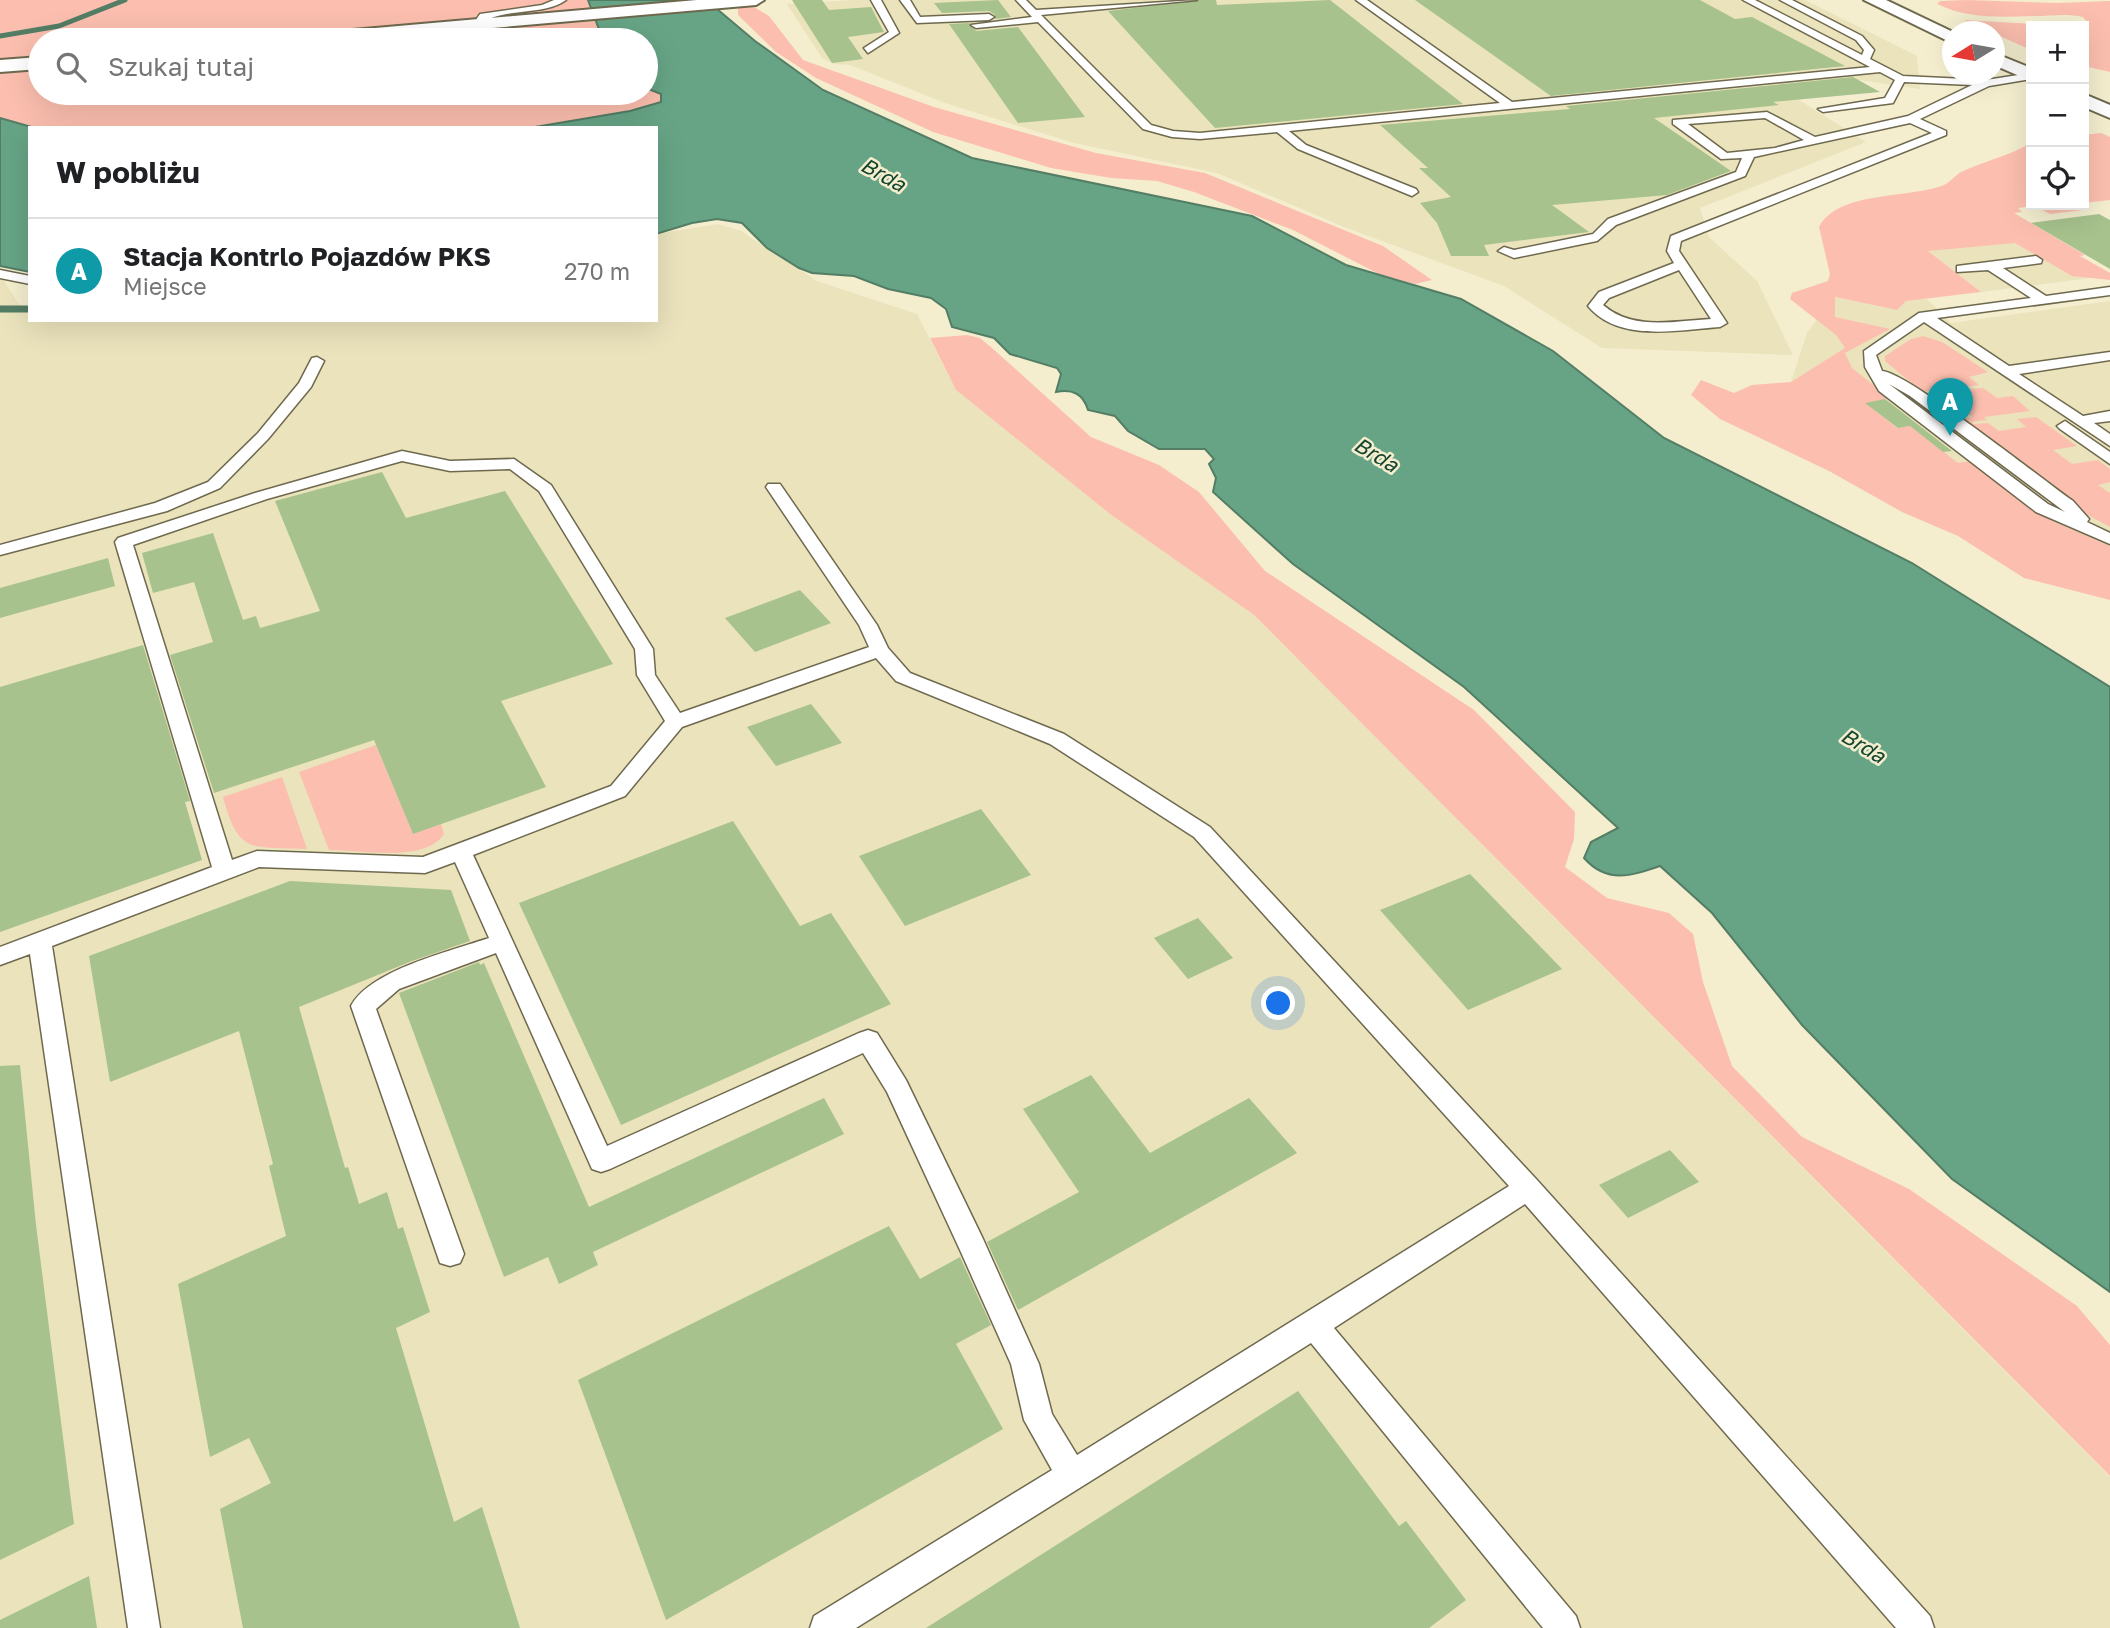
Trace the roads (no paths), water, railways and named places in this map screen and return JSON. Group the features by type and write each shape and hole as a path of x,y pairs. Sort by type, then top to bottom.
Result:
{"street":[{"path":"432,28 756,0"},
{"path":"1872,0 1942,33"},
{"path":"0,66 28,63"},
{"path":"2005,63 2026,74"},
{"path":"2089,102 2110,112"}],"lane":[{"path":"478,24 483,16 544,8 561,0"},
{"path":"868,50 894,33 876,0"},
{"path":"905,0 917,20 989,17"},
{"path":"1021,0 1147,127 1172,134 1200,136 1879,69"},
{"path":"952,27 1192,0"},
{"path":"1361,0 1509,105"},
{"path":"1748,0 1901,79 1942,81"},
{"path":"1785,0 1859,38 1869,50 1864,61"},
{"path":"2005,80 2026,77"},
{"path":"1823,109 1889,101 1901,79"},
{"path":"1812,141 1767,115 1676,122 1725,157 1750,154 1812,141 1911,118 1984,84"},
{"path":"1682,264 1604,295 1594,303 1604,315 1637,326 1720,323 1682,264 1673,251 1675,239 1942,133 1911,118"},
{"path":"1279,128 1302,147 1412,192"},
{"path":"1504,251 1514,254 1597,237 1612,222 1741,174 1750,154"},
{"path":"1962,269 2036,260"},
{"path":"1990,266 2044,300"},
{"path":"0,274 28,281"},
{"path":"2110,291 1924,316 1873,349 1869,360 1884,388 2017,490 2042,508 2110,539"},
{"path":"1924,316 2110,441"},
{"path":"2007,371 2110,356"},
{"path":"0,550 161,508 214,485 264,436 306,384 317,361"},
{"path":"2051,400 2068,429 2110,459"},
{"path":"2081,421 2110,416"},
{"path":"224,871 124,542 261,496 402,456 450,466 513,464 545,488 644,649 646,675 675,722"},
{"path":"774,487 868,625 880,650 903,677 1057,739 1202,832 1528,1188 1918,1628"},
{"path":"0,956 257,859 425,865 618,790 675,722 880,650"},
{"path":"461,851 601,1161 868,1040 897,1087 973,1248 1026,1364 1039,1420 1072,1475"},
{"path":"40,942 144,1628"},
{"path":"450,1254 363,1006 391,983 502,942"},
{"path":"827,1628 1314,1325 1528,1188"},
{"path":"1314,1325 1564,1628"}],"water":[{"name":"Brda","path":"588,0 713,0 717,9 755,41 823,90 972,158 1252,216 1346,265 1461,299 1553,351 1664,438 1912,563 2110,687 2110,1292 1952,1179 1802,1025 1712,913 1660,866 1620,876 1602,872 1584,858 1591,842 1618,828 1464,687 1293,564 1213,492 1216,478 1209,464 1214,459 1205,449 1159,449 1128,431 1115,416 1088,410 1080,396 1067,391 1056,392 1061,374 1057,368 1010,354 994,338 952,327 946,309 931,298 888,289 854,276 812,273 799,268 767,248 742,223 717,219 658,233 658,126 541,126 630,111 661,102 661,94 658,93 658,28 598,28"},
{"path":"0,118 28,126 28,272 0,266"}],"waterway":[{"path":"47,28 59,26 125,0"},
{"path":"0,36 28,31"},
{"path":"0,309 28,309"}],"place":[{"name":"Stacja Kontrlo Pojazdów PKS","path":"1950,436"}]}
